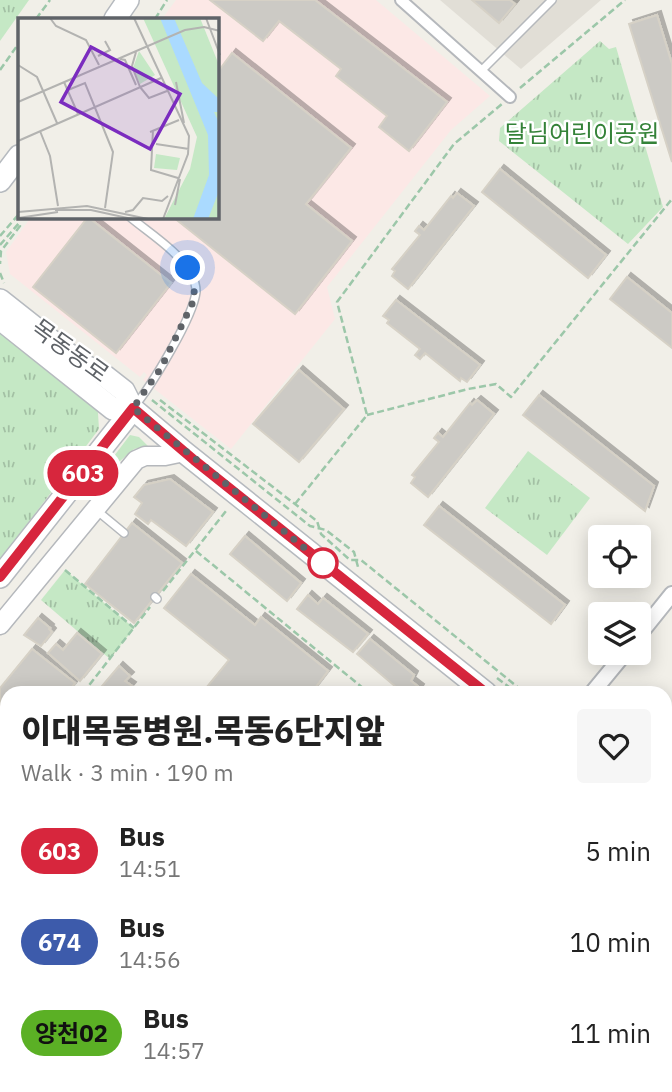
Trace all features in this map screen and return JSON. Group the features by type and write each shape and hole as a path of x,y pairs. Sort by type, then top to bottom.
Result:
{"main road":[{"path":"116,18 128,0"},
{"path":"0,181 18,157"},
{"name":"목동동로","path":"3,291 81,364 101,373 139,401 184,452 477,686"},
{"name":"목동동로","path":"0,319 113,409 139,401"},
{"path":"0,577 139,401"}],"street":[{"path":"401,0 510,97"},
{"path":"0,625 136,460 145,456 184,452"},
{"path":"651,620 672,594"},
{"path":"598,686 615,665"}],"lane":[{"path":"481,71 552,0"},
{"path":"132,219 184,262 193,277 196,292 188,315 161,368 139,401"},
{"path":"94,509 124,533"}],"path":[{"path":"37,18 50,0"},
{"path":"156,18 167,0"},
{"path":"367,415 338,302 454,144 625,0"},
{"path":"0,70 18,44"},
{"path":"295,504 367,415 468,388 496,384 511,397 672,199"},
{"path":"0,236 18,215"},
{"path":"0,245 19,223 20,226 1,251 0,264"},
{"path":"0,273 3,291"},
{"path":"0,281 3,291"},
{"path":"160,400 317,521 321,534 350,560 361,560 516,686"},
{"path":"139,401 310,526 326,530 354,552 357,566 362,570"},
{"path":"195,550 360,686"},
{"path":"65,570 134,628"},
{"path":"486,668 508,686"}],"shaded area":[{"path":"176,0 376,0 490,96 451,130 327,287 335,319 231,449 143,380 147,375 144,372 140,377 10,274 6,252 30,219 219,219 219,18 163,18"},
{"path":"440,0 601,0 521,69"}],"green space":[{"path":"0,0 29,0 0,41"},
{"name":"달님어린이공원","path":"600,41 609,49 616,47 663,207 628,244 499,141 500,128"},
{"path":"0,325 94,399 99,429 0,560"},
{"path":"130,435 139,437 148,446 134,449 99,479 98,477"},
{"path":"528,451 590,498 547,555 485,508"},
{"path":"65,570 134,628 110,659 41,600"}],"building":[{"path":"210,0 315,0 447,102 409,151 379,127 387,116 336,76 341,69 279,21 263,41"},
{"path":"472,0 510,0 515,4 499,23"},
{"path":"657,15 672,64 672,162 629,24"},
{"path":"232,53 351,148 306,204 352,241 295,314 176,219 219,219 219,70"},
{"path":"500,169 606,255 588,278 482,192"},
{"path":"457,193 474,206 408,289 392,276 395,271 392,269 420,235 415,231 419,226 424,230 451,196 453,198"},
{"path":"86,219 91,219 171,283 116,353 33,287"},
{"path":"627,277 672,313 672,348 610,299"},
{"path":"396,300 480,365 467,382 461,378 460,381 425,353 420,359 415,355 420,349 387,323 389,320 383,316"},
{"path":"299,370 344,409 299,462 253,424"},
{"path":"539,395 654,486 645,511 523,415"},
{"path":"477,400 494,414 428,497 411,483 415,477 412,475 439,442 434,438 438,433 443,437 470,403 472,405"},
{"path":"170,479 213,512 186,546 151,520 148,524 135,514 142,503 134,497 144,485"},
{"path":"439,506 565,605 551,624 424,525"},
{"path":"132,523 182,563 134,623 85,584"},
{"path":"245,536 301,583 287,601 230,554"},
{"path":"191,574 255,625 261,617 328,671 316,686 208,686 229,660 164,608"},
{"path":"308,595 318,604 323,598 368,634 353,652 297,609"},
{"path":"38,618 52,632 41,646 24,635"},
{"path":"77,633 102,654 80,681 48,653 56,644 63,650"},
{"path":"370,639 414,675 411,681 417,686 395,686 357,654"},
{"path":"32,649 75,683 73,686 2,686"},
{"path":"119,666 130,676 125,681 132,686 102,686"}],"bus line":[{"name":"603","path":"0,577 133,408 194,460 477,686"}],"route":[{"path":"188,268 196,292 188,315 148,390 133,408 323,563"}]}
